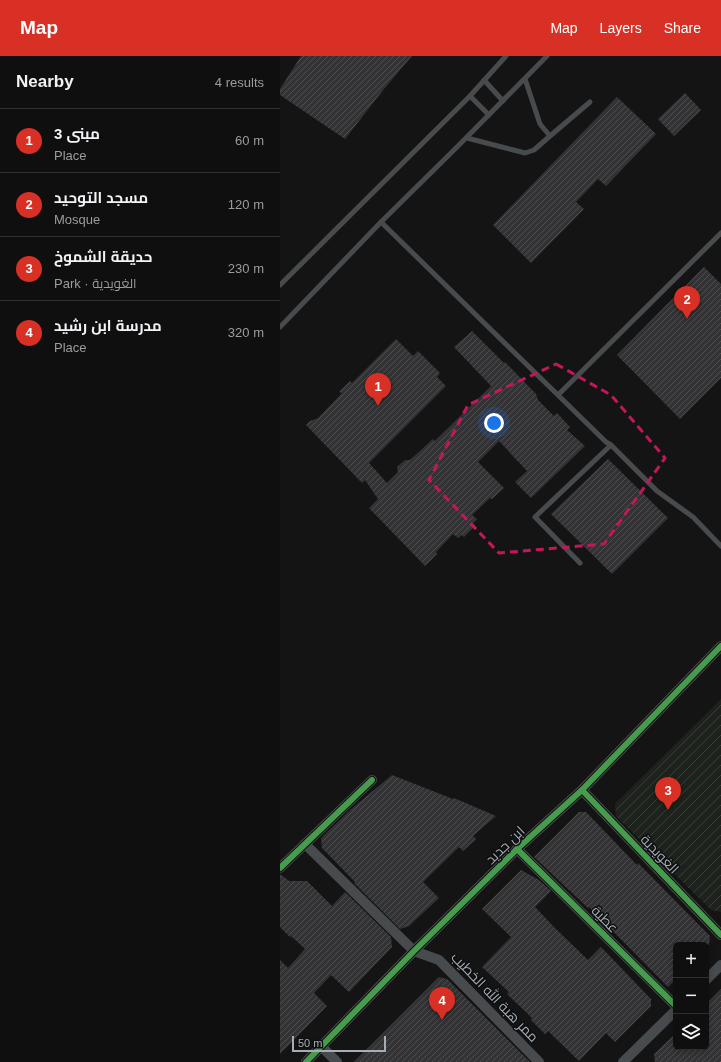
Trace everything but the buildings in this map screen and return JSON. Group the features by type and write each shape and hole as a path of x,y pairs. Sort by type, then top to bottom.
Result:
{"street":[{"name":"ابن جديد","path":"306,1062 414,951 517,850 582,790 721,646"},
{"path":"280,868 372,780"},
{"name":"الغويدية","path":"582,790 721,935"},
{"name":"ممر هبة الله الخطيب","path":"305,844 414,951 439,960 539,1062"},
{"name":"عطية","path":"517,850 673,1003"},
{"path":"708,978 721,965"},
{"path":"623,1062 635,1058 673,1014"},
{"path":"322,1047 337,1062"}],"lane":[{"path":"280,285 470,96 506,56"},
{"path":"280,327 381,222 467,138 547,56"},
{"path":"525,79 540,124 550,136"},
{"path":"484,80 503,101"},
{"path":"470,96 489,115"},
{"path":"467,138 525,154 534,150 590,102"},
{"path":"381,222 657,491 693,517 721,546"},
{"path":"558,394 721,233"},
{"path":"580,564 535,517 611,445"}],"highlighted area":[{"path":"556,364 611,395 665,458 604,544 499,553 429,480 468,405"}],"shaded area":[{"path":"721,699 721,912 711,910 616,816 615,804"}],"cycle path":[{"path":"306,1062 414,951 517,849 582,790 721,646"},
{"path":"280,868 372,780"},
{"path":"582,790 721,935"},
{"path":"517,849 673,1003"}],"place":[{"name":"مسجد التوحيد","path":"687,319"},
{"name":"مبنى 3","path":"378,406"},
{"name":"حديقة الشموخ","path":"668,810"},
{"name":"مدرسة ابن رشيد","path":"442,1020"}]}
